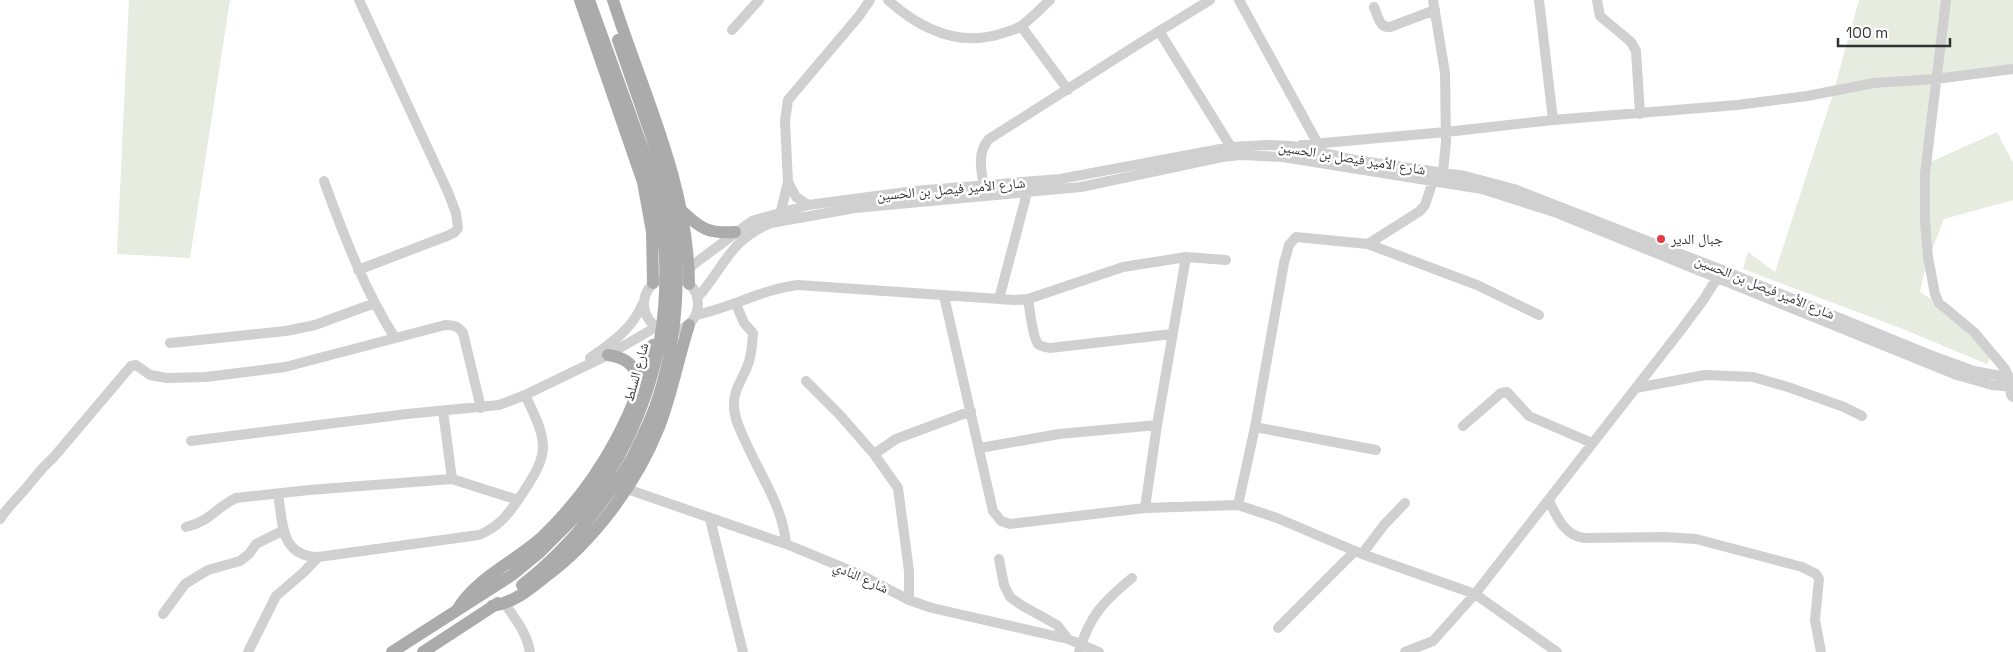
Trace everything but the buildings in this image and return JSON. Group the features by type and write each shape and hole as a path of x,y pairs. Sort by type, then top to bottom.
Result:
{"main road":[{"path":"580,0 643,182 652,232 654,257 653,283"},
{"name":"شارع السلط","path":"392,652 512,575 550,543 625,459 644,403 658,354 665,281 660,210 652,175 589,0"},
{"name":"شارع السلط","path":"422,652 499,605 565,547 600,507 655,407 668,360 672,336 676,287 672,214 665,180 604,0"},
{"path":"613,0 664,141 682,212 686,277"},
{"path":"682,212 703,229 722,233 735,232"},
{"path":"499,605 558,568 584,543 627,489 658,428 692,320"},
{"path":"457,610 470,592 540,539 568,510 590,482 610,451 641,387 657,328"},
{"path":"608,355 623,358 633,365 641,387"}],"street":[{"path":"358,270 448,236 458,228 456,213 448,192 359,0"},
{"path":"732,30 758,0"},
{"path":"781,211 788,182 785,121 788,100 859,16 870,0"},
{"path":"888,0 899,11 920,24 946,35 963,39 990,37 1021,26 1050,0"},
{"path":"984,186 981,164 986,143 993,136 1210,0"},
{"path":"1239,0 1318,144"},
{"path":"1539,0 1553,120"},
{"path":"1597,0 1600,16 1631,42 1636,51 1640,114"},
{"path":"1946,0 1925,174 1927,243 1935,294 1939,303 1974,332 2006,369 2011,383 2013,398"},
{"path":"1374,7 1381,25 1390,27 1433,3 1445,73 1446,132 1443,172"},
{"path":"1021,26 1068,90"},
{"path":"1159,31 1231,147"},
{"path":"1292,146 1793,98 1874,83 1936,79 2013,69"},
{"name":"شارع الأمير فيصل بن الحسين","path":"686,277 735,232 752,221 781,211 808,205 906,192 1060,179 1106,172 1231,147 1267,145 1292,146 1418,174 1433,181 1482,189 1557,213 1720,274"},
{"name":"شارع الأمير فيصل بن الحسين","path":"697,298 734,247 758,229 771,223 855,208 1081,187 1196,161 1240,155 1283,157 1418,174 1443,172 1485,180 1527,193 1957,375 1992,385 2011,383"},
{"path":"1368,244 1420,211 1426,205 1433,181"},
{"path":"324,182 358,270 374,303 395,338"},
{"path":"788,182 796,197 808,205"},
{"path":"999,300 1030,182"},
{"path":"1238,505 1284,263 1289,245 1293,240 1299,237 1368,244 1477,285 1539,314"},
{"path":"644,303 648,319 657,328 672,332 692,320 777,289 798,285 999,300 1028,298 1114,269 1186,257 1226,260"},
{"path":"1145,508 1157,424 1186,257"},
{"path":"1405,652 1433,641 1475,594 1636,388 1704,299 1720,274"},
{"path":"571,372 626,330 639,313 644,303 646,292 653,283 668,277 686,277 697,298 692,320"},
{"path":"944,296 993,511 1006,524 1145,508 1238,505 1277,518 1359,552 1475,594 1556,652"},
{"path":"1028,298 1036,337 1042,347 1050,348 1172,334"},
{"path":"170,344 286,331 315,325 374,303"},
{"path":"736,304 744,323 753,333 751,355 735,396 736,416 745,440 778,509 784,527 786,544"},
{"path":"0,519 12,502 57,453 131,366 136,366 150,375 158,377 206,377 285,367 445,325 454,325 459,328 465,341 480,408"},
{"path":"191,441 499,405 525,396 608,355 657,328"},
{"path":"1636,388 1705,375 1753,377 1844,407 1862,416"},
{"path":"806,381 839,414 874,454 898,488 909,571 909,600"},
{"path":"1463,426 1501,393 1508,392 1529,416 1592,444"},
{"path":"278,494 284,530 292,548 299,554 318,557 479,535 499,525 536,474 540,465 544,450 544,438 525,396"},
{"path":"444,411 452,478"},
{"path":"874,454 896,439 971,411"},
{"path":"980,448 1059,434 1157,424"},
{"path":"1254,427 1376,450"},
{"path":"186,527 208,519 236,498 452,478 518,500"},
{"name":"شارع النادي","path":"627,489 786,544 859,574 909,600 932,608 1068,640 1080,648 1099,652"},
{"path":"1549,501 1561,523 1575,536 1584,538 1666,537 1696,539 1812,572 1818,579 1815,620 1821,652"},
{"path":"1278,628 1359,552 1405,503"},
{"path":"710,519 743,652"},
{"path":"162,614 185,584 208,570 240,561 249,554 256,544 284,530"},
{"path":"248,652 276,596 318,557"},
{"path":"999,559 1004,585 1010,597 1020,606 1057,625 1068,640"},
{"path":"1080,648 1096,612 1102,604 1132,578"},
{"path":"499,605 522,628 528,641 530,652"}],"shaded area":[{"path":"129,0 230,0 190,258 117,254"},
{"path":"1859,0 2013,0 2013,68 1936,82 1924,165 1997,132 2013,163 2013,200 1944,219 1926,265 1920,292 1957,316 1993,352 1987,364 1903,329 1743,269 1748,252 1775,272 1832,97"}],"place":[{"name":"جبال الدير","path":"1661,239"}]}
